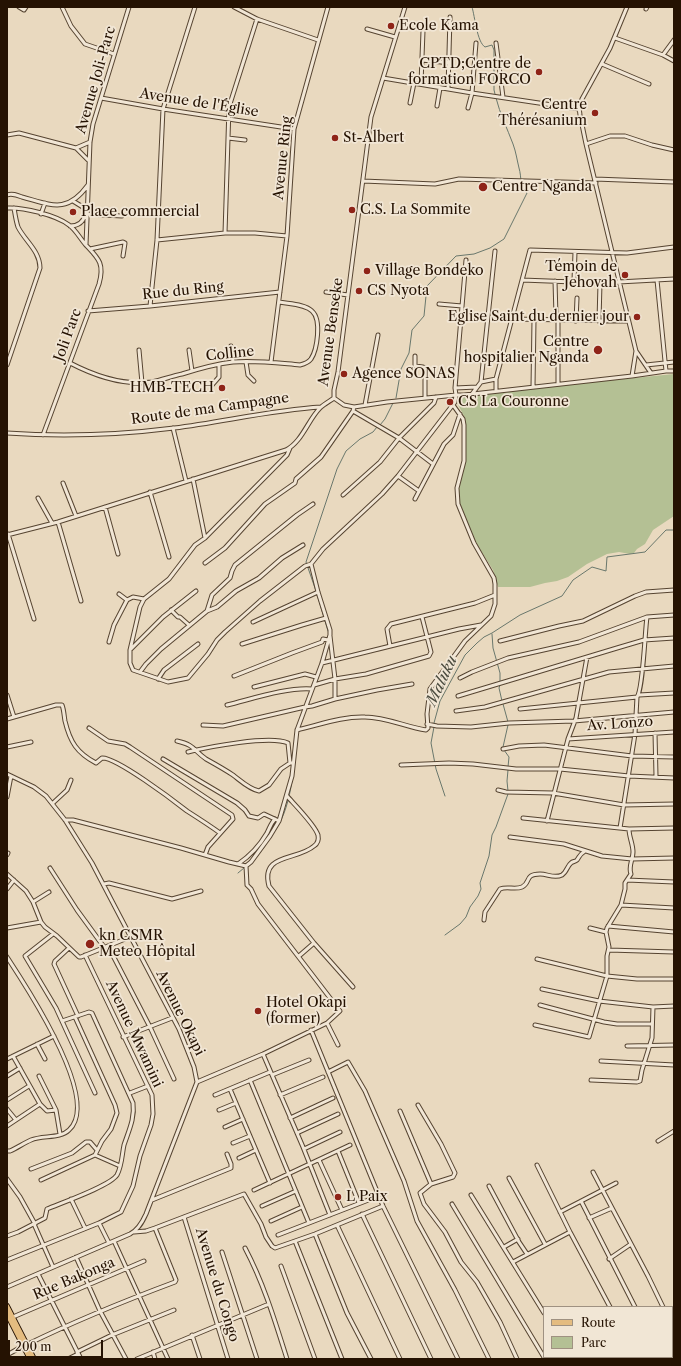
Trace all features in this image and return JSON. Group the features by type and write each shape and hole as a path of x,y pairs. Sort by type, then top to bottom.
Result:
{"main road":[{"path":"7,1306 30,1359"},
{"path":"7,1314 24,1345 34,1359"}],"street":[{"path":"19,7 24,10 26,7"},
{"path":"62,7 71,26 85,44 114,54"},
{"name":"Avenue Joli-Parc","path":"86,245 86,211 90,142 93,124 128,7"},
{"path":"150,306 157,240 163,109 195,7"},
{"path":"234,7 257,19 318,40"},
{"name":"Avenue Ring","path":"271,362 287,236 294,129 328,7"},
{"name":"Avenue Benseke","path":"144,599 169,579 195,544 205,538 287,456 290,448 321,407 334,398 334,390 338,379 371,117 405,7"},
{"path":"627,7 615,38 582,99 580,109 586,144 636,351 651,373"},
{"path":"448,89 450,63 450,17"},
{"path":"224,233 228,118 230,101 257,19"},
{"path":"367,29 395,37"},
{"path":"421,84 423,31"},
{"path":"615,38 663,55 674,61"},
{"path":"663,55 674,40"},
{"path":"468,108 472,93 476,43"},
{"path":"496,43 502,97"},
{"path":"422,60 450,63"},
{"path":"602,64 649,84"},
{"path":"383,78 488,96 580,109"},
{"path":"410,103 414,83"},
{"path":"437,106 440,88"},
{"name":"Avenue de l'Église","path":"100,98 294,129"},
{"path":"7,135 19,133 76,148 89,160"},
{"path":"586,144 610,136 625,136 652,145 674,150"},
{"path":"228,138 245,140"},
{"path":"76,148 90,142"},
{"path":"363,181 431,184 460,179 674,182"},
{"path":"8,194 45,203 64,204 78,198 88,185"},
{"path":"73,201 86,211 122,216"},
{"path":"41,214 45,203"},
{"path":"7,208 14,208 41,214 59,220 70,226 81,222 86,211"},
{"path":"7,365 40,268 40,261 36,251 18,227 14,208"},
{"name":"Joli Parc","path":"43,436 99,284 102,271 101,263 70,226"},
{"path":"157,240 224,233 255,233 287,236"},
{"path":"90,249 123,242 125,244 123,256"},
{"path":"496,391 496,379 530,250 630,253 674,247"},
{"path":"472,394 481,382 496,250"},
{"path":"574,281 575,252"},
{"path":"109,642 114,625 127,600 133,597 144,599 140,607 130,650 130,666 133,670 158,680 168,682 188,678 208,654 217,640 225,632 260,600 305,566 311,564 323,549 382,494 398,476 415,451 456,400 455,388 466,260"},
{"path":"522,280 600,283 674,279"},
{"path":"657,280 666,371"},
{"path":"555,281 556,316 558,321 558,384"},
{"path":"599,321 600,283"},
{"name":"Rue du Ring","path":"88,311 280,292"},
{"path":"326,292 348,295"},
{"path":"576,321 577,298"},
{"name":"Colline","path":"70,363 107,378 123,382 142,383 157,381 192,371 233,362 305,364 313,355 318,321 314,312 305,307 279,302"},
{"path":"439,304 462,306"},
{"path":"512,319 558,321 628,321"},
{"path":"533,387 534,320"},
{"path":"366,405 378,335"},
{"path":"231,346 233,362"},
{"path":"139,350 142,383"},
{"path":"189,350 192,371"},
{"path":"632,376 636,351"},
{"path":"415,356 415,366 425,368 425,398"},
{"path":"246,362 248,375 254,381"},
{"path":"646,365 674,362"},
{"path":"212,385 219,377 219,365"},
{"path":"205,563 225,548 262,507 295,483 296,479 321,457 353,409 366,405 387,402 674,371"},
{"path":"481,382 496,379"},
{"path":"455,388 477,387"},
{"path":"343,495 380,462 399,438 434,403 436,397"},
{"path":"334,398 399,438 433,464"},
{"path":"298,730 353,717 366,717 378,718 426,730 429,725 426,714 430,689 465,641 491,616 494,610 495,584 493,575 474,543 457,501 458,483 464,461 464,425 463,419 453,405"},
{"name":"Route de ma Campagne","path":"7,433 43,436 98,434 173,428 292,409 321,407"},
{"path":"415,499 444,444 452,435 460,414"},
{"path":"173,428 186,481"},
{"path":"34,618 8,535 58,522 290,448"},
{"path":"398,476 419,491"},
{"path":"193,479 205,538"},
{"path":"63,483 76,516"},
{"path":"150,492 168,557"},
{"path":"38,498 52,523"},
{"path":"207,611 212,594 230,578 235,565 279,529 313,504"},
{"path":"105,507 118,554"},
{"path":"58,522 81,601"},
{"path":"140,672 146,664 189,625 207,611 217,607 236,591 259,578 282,558 303,545"},
{"path":"311,564 330,630 334,660 335,699"},
{"path":"500,640 583,621 634,596 646,592 674,590"},
{"path":"130,650 172,610 196,591"},
{"path":"253,622 318,592"},
{"path":"119,594 127,600"},
{"path":"390,646 387,629 391,624 475,603 495,595"},
{"path":"172,610 178,617 189,625"},
{"path":"460,678 508,658 579,642 647,617 674,615"},
{"path":"313,685 335,679 366,674 429,656 431,652 422,617"},
{"path":"620,828 636,734 638,696 647,617"},
{"path":"242,644 326,618"},
{"path":"322,663 427,636 481,625"},
{"path":"134,1232 142,1224 197,1082 262,1054 327,1023 340,1011 258,904 252,889 247,886 246,868 270,836 279,821 287,796 298,730 322,663 326,640 330,630"},
{"path":"458,696 644,640 674,638"},
{"path":"234,676 292,652 317,645 322,642 323,639 326,640"},
{"path":"158,680 164,670 198,644"},
{"path":"547,821 568,739 576,718 587,657"},
{"path":"456,711 485,707 609,672 674,666"},
{"path":"254,687 305,674 316,677"},
{"path":"203,725 223,726 312,706 335,699 412,684"},
{"path":"227,705 291,690 302,688 312,689"},
{"path":"520,709 674,693"},
{"path":"7,695 14,717"},
{"path":"7,719 56,705 62,705 68,731 80,753 96,763 102,758 105,758 124,768 156,788 220,833"},
{"path":"429,725 471,727 509,723 574,721 637,714 674,712"},
{"path":"89,728 108,741 120,743 130,747 232,815 233,820 208,846 205,855"},
{"name":"Av. Lonzo","path":"568,739 674,732"},
{"path":"656,733 656,776"},
{"path":"188,752 244,742 272,740 288,743 292,763"},
{"path":"177,741 187,743 204,757 231,773 251,789 259,791 269,785 281,770 292,763"},
{"path":"7,747 31,742"},
{"path":"503,749 519,746 544,745 632,756 674,757"},
{"path":"163,759 237,803 249,816 258,818 264,814 279,821"},
{"path":"401,765 449,763 473,764 516,769 560,769 629,776 674,778"},
{"name":"Avenue Okapi","path":"7,774 34,787 46,796 65,820 104,884 130,937 179,1029 194,1067 197,1082"},
{"path":"7,797 11,776"},
{"path":"53,804 67,790 71,780"},
{"path":"498,790 508,792 553,793 624,805 674,804"},
{"path":"287,796 314,828 318,834 318,840 317,844 308,851 278,860 272,864 269,867 267,878 269,886 314,944 353,987"},
{"path":"523,818 629,829 674,828"},
{"path":"238,864 249,856 256,848 275,819"},
{"path":"65,820 81,822 238,864 246,868"},
{"path":"535,1025 589,1037 607,976 607,956 609,950 606,932 620,905 625,883 631,874 629,869 633,850 629,829"},
{"path":"510,837 564,844 602,856 632,859 674,858"},
{"path":"484,920 485,912 500,889 522,887 532,875 541,874 557,877 566,871 570,864 576,861 579,855 585,851"},
{"path":"249,856 253,860"},
{"path":"50,868 77,910 106,946 150,1027 174,1080"},
{"path":"7,874 26,891 41,922 79,957 85,956 130,937"},
{"path":"7,889 14,880"},
{"path":"627,880 674,882"},
{"path":"104,884 109,883 172,899 201,891"},
{"path":"32,902 49,892"},
{"path":"620,905 674,908"},
{"path":"7,928 41,922"},
{"path":"608,926 674,932"},
{"path":"590,928 606,932"},
{"path":"53,934 25,956 56,1008 95,1093"},
{"path":"299,956 314,944"},
{"path":"41,1180 95,1155 111,1129 117,1111 54,964 55,961 69,948"},
{"path":"609,950 674,952"},
{"name":"Avenue Mwamini","path":"7,1260 99,1223 121,1212 133,1186 140,1156 153,1114 152,1095 85,956"},
{"path":"7,957 54,1036 69,1067 76,1091 78,1105 78,1112 73,1126 68,1131 32,1139 10,1151 7,1151"},
{"path":"537,959 607,976 637,979 674,979"},
{"path":"7,966 12,965"},
{"path":"542,989 599,1001 653,1006 674,1006"},
{"path":"540,1004 617,1024 652,1024"},
{"path":"590,1080 639,1082 652,1035 653,1006"},
{"path":"7,1236 46,1217 47,1209 97,1188 114,1178 120,1166 124,1146 133,1119 134,1102 92,1013 89,1012 62,1021"},
{"path":"123,1037 172,1018"},
{"path":"327,1023 338,1045"},
{"path":"311,1030 383,1206 458,1359"},
{"path":"7,1058 54,1036"},
{"path":"37,1044 45,1059"},
{"path":"626,1046 674,1045"},
{"path":"262,1054 304,1149 330,1215"},
{"path":"13,1056 40,1104 47,1111 56,1110"},
{"path":"215,1095 250,1080 309,1060"},
{"path":"602,1061 674,1065"},
{"path":"328,1072 349,1063 365,1090 404,1181 417,1221 455,1290 489,1359"},
{"path":"7,1076 20,1068"},
{"path":"39,1076 56,1110 60,1134"},
{"path":"280,1095 322,1077"},
{"path":"250,1080 309,1223"},
{"path":"7,1100 29,1086"},
{"path":"130,1093 148,1086"},
{"path":"230,1088 270,1183"},
{"path":"290,1118 333,1098"},
{"path":"219,1110 236,1103"},
{"path":"7,1126 40,1104"},
{"path":"418,1105 441,1144 455,1173 454,1177 431,1184 420,1193 424,1204 445,1232 463,1265 477,1282 500,1322 517,1359"},
{"path":"7,1109 16,1120"},
{"path":"400,1111 431,1184"},
{"path":"296,1133 338,1114"},
{"path":"225,1127 243,1119"},
{"path":"658,1141 674,1131"},
{"path":"304,1149 340,1132"},
{"path":"233,1143 250,1136"},
{"path":"31,1169 72,1153 86,1142 90,1142 97,1150"},
{"path":"254,1190 350,1145"},
{"path":"239,1158 256,1150"},
{"path":"338,1151 359,1203"},
{"path":"152,1200 230,1168 232,1164 227,1154"},
{"path":"95,1155 120,1166"},
{"path":"319,1160 342,1210"},
{"path":"537,1165 570,1232 609,1306"},
{"path":"593,1172 648,1276 662,1306"},
{"path":"509,1178 545,1244"},
{"path":"7,1179 20,1197 44,1245 53,1267"},
{"path":"560,1212 616,1183"},
{"path":"489,1186 527,1254"},
{"path":"262,1206 296,1191"},
{"path":"7,1287 134,1232 146,1231 155,1228 244,1194 272,1246 275,1248 315,1234 383,1206"},
{"path":"471,1195 543,1311"},
{"path":"71,1199 85,1228"},
{"path":"278,1235 371,1199"},
{"path":"581,1202 633,1306"},
{"path":"452,1204 543,1356"},
{"path":"271,1221 302,1207"},
{"path":"589,1218 612,1208"},
{"path":"362,1214 431,1359"},
{"name":"Avenue du Congo","path":"184,1217 228,1359"},
{"path":"99,1223 109,1243"},
{"path":"337,1225 400,1359"},
{"path":"7,1355 24,1345 64,1326 176,1281 155,1228"},
{"path":"513,1262 570,1232"},
{"path":"315,1234 347,1312 371,1359"},
{"path":"504,1247 518,1239"},
{"path":"114,1241 168,1359"},
{"path":"295,1241 325,1321 342,1359"},
{"path":"609,1259 631,1244"},
{"path":"246,1248 269,1304 286,1359"},
{"path":"222,1252 257,1359"},
{"path":"76,1257 100,1312 126,1359"},
{"name":"Rue Bakonga","path":"13,1317 144,1261"},
{"path":"281,1266 315,1359"},
{"path":"38,1274 81,1359"},
{"path":"137,1359 269,1304"},
{"path":"68,1359 112,1336 174,1310"},
{"path":"192,1335 200,1359"},
{"path":"153,1352 155,1359"}],"green space":[{"path":"674,374 674,516 653,530 645,544 634,553 630,554 619,552 607,554 587,564 568,577 557,581 530,587 498,587 493,570 475,541 459,503 458,491 465,456 466,422 457,403 462,398 513,390"}],"waterway":[{"path":"472,7 482,44 485,47 492,45 494,50 495,94"},
{"path":"396,398 401,369 409,353 412,330 424,316 427,286 456,256 474,254 490,248 504,239 527,193 522,185 514,147 496,98"},
{"path":"380,425 385,419 393,403"},
{"path":"316,591 306,562 337,469 346,451 360,439 373,432 377,427"},
{"path":"434,723 440,701 465,655 484,637 520,615 562,596 573,580 592,567 606,571 607,557 645,552 666,530 674,530"},
{"path":"317,594 328,631"},
{"path":"492,634 493,648 500,673 500,681"},
{"path":"500,685 499,688 502,701"},
{"path":"503,704 508,722"},
{"path":"503,747 508,725"},
{"name":"Maluku","path":"434,727 431,743 436,769 445,796"},
{"path":"504,750 509,757 508,767"},
{"path":"508,770 508,791"},
{"path":"274,832 286,808 292,781"},
{"path":"445,935 460,924 466,917 470,907 478,896 481,889 480,883 489,856 492,835 508,794"},
{"path":"255,859 265,846"},
{"path":"238,873 244,868"}],"place":[{"name":"Ecole Kama","path":"391,26"},
{"name":"CPTD;Centre de formation FORCO","path":"539,72"},
{"name":"Centre Thérésanium","path":"595,113"},
{"name":"St-Albert","path":"335,138"},
{"name":"Centre Nganda","path":"483,187"},
{"name":"C.S. La Sommite","path":"352,210"},
{"name":"Place commercial","path":"73,212"},
{"name":"Village Bondeko","path":"367,271"},
{"name":"Témoin de Jehovah","path":"625,275"},
{"name":"CS Nyota","path":"359,291"},
{"name":"Eglise Saint du dernier jour","path":"637,317"},
{"name":"Centre hospitalier Nganda","path":"598,350"},
{"name":"Agence SONAS","path":"344,374"},
{"name":"HMB-TECH","path":"222,388"},
{"name":"CS La Couronne","path":"450,402"},
{"name":"kn CSMR Meteo Hôpital","path":"90,944"},
{"name":"Hotel Okapi (former)","path":"258,1011"},
{"name":"L Paix","path":"338,1197"}]}
